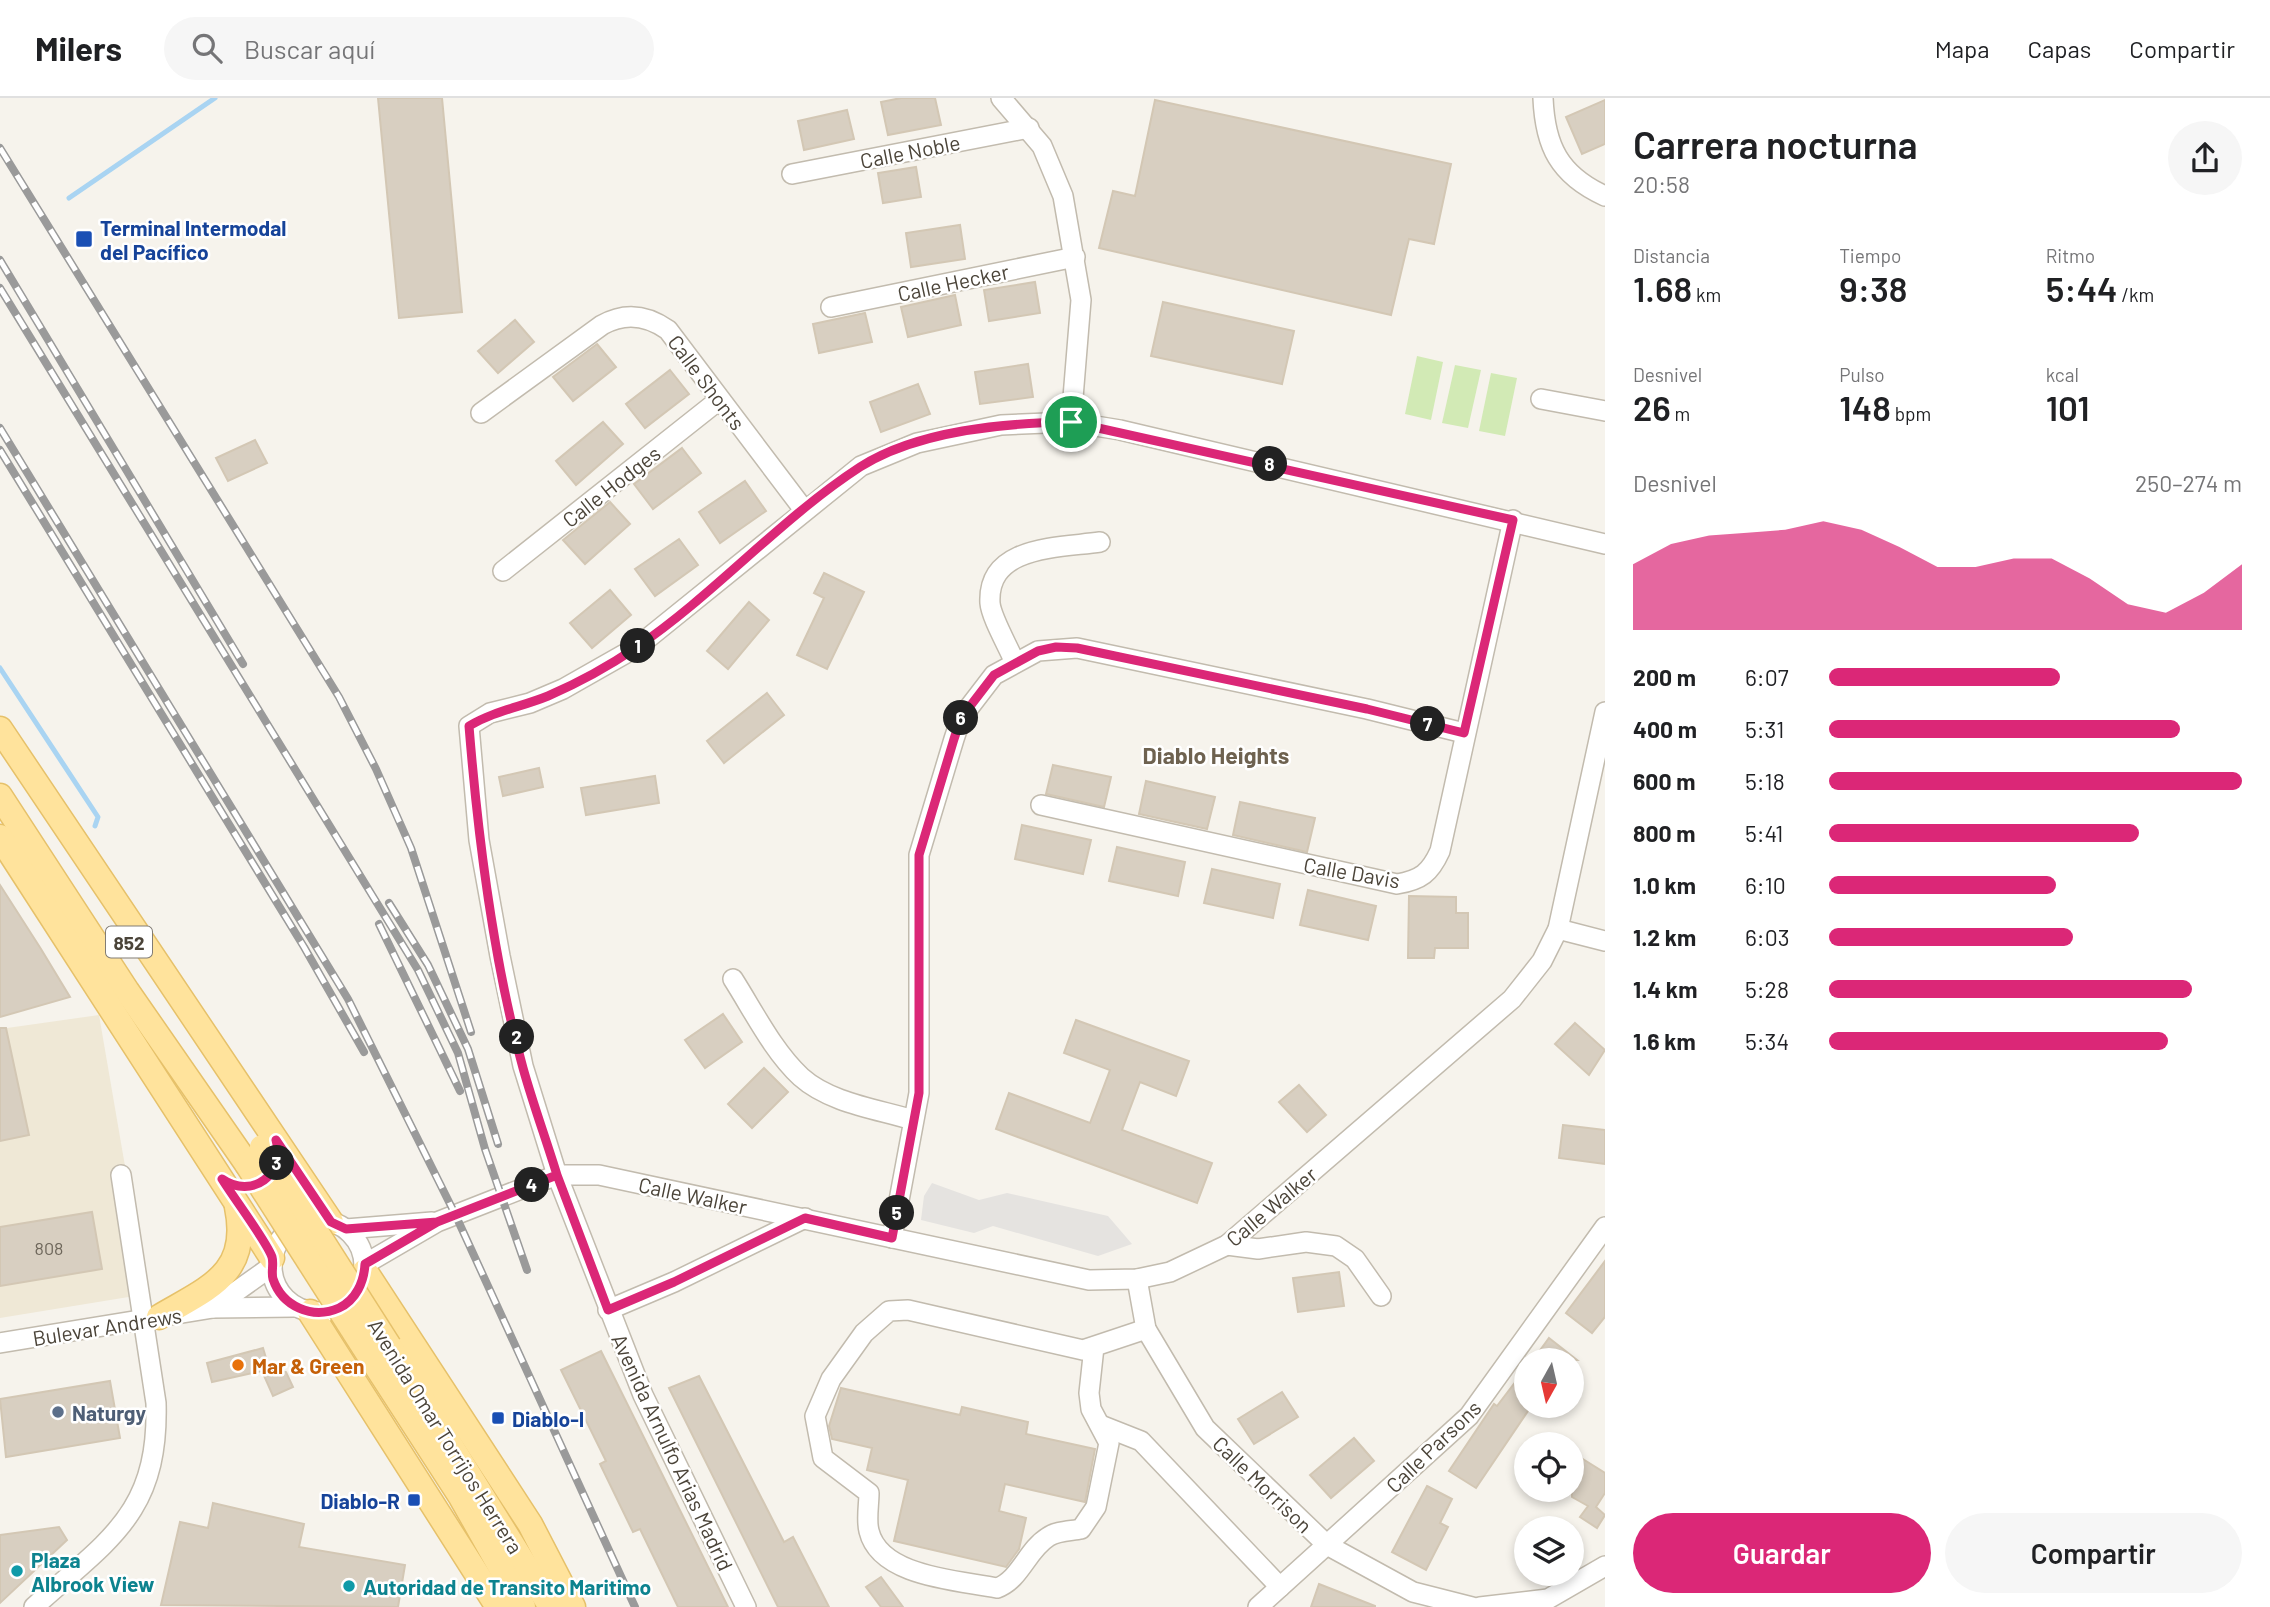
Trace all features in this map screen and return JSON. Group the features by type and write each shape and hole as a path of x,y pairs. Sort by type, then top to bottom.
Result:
{"main road":[{"path":"0,729 262,1150 276,1166 265,1181 247,1187 222,1179"},
{"name":"Avenida Omar Torrijos Herrera","path":"0,734 551,1607"},
{"name":"Avenida Omar Torrijos Herrera","path":"0,796 127,991 262,1150"},
{"path":"0,837 222,1179 272,1262"},
{"path":"262,1150 339,1226"},
{"path":"151,1319 217,1283 231,1268 240,1237 236,1203"},
{"path":"365,1267 390,1348 530,1524 573,1607"},
{"path":"302,1309 353,1380 498,1607"},
{"path":"353,1380 351,1360 357,1348 367,1338 386,1332 400,1336 390,1348"},
{"name":"Avenida Omar Torrijos Herrera","path":"390,1348 461,1497 523,1607"}],"street":[{"path":"1001,98 1042,146 1063,196 1081,300 1071,422"},
{"path":"1543,98 1544,128 1554,156 1587,188 1605,196"},
{"name":"Calle Noble","path":"792,174 1029,128"},
{"name":"Calle Hecker","path":"831,307 1075,257"},
{"name":"Calle Shonts","path":"481,413 612,319 634,316 655,320 668,330 804,510"},
{"path":"1541,399 1605,411"},
{"name":"Calle Hodges","path":"503,571 719,400"},
{"path":"804,510 862,466 917,443 1001,425 1071,422 1513,520 1605,544"},
{"name":"Avenida Arnulfo Arias Madrid","path":"746,1607 643,1395 557,1175 523,1066 500,956 479,839 469,726 490,713 530,703 563,689 637,647 804,510"},
{"name":"Calle Davis","path":"1041,805 1397,884 1419,880 1432,870 1440,851 1513,520"},
{"path":"1015,663 990,604 994,577 1011,558 1100,542"},
{"path":"892,1238 919,1093 919,855 961,718 994,675 1038,651 1056,647 1077,648 1367,709 1464,733"},
{"name":"Calle Walker","path":"365,1267 437,1222 557,1175 599,1175 1089,1280 1137,1279 1170,1272 1227,1245 1512,999 1542,961 1558,929 1600,761 1605,712"},
{"path":"1558,929 1605,941"},
{"path":"733,979 779,1051 802,1078 841,1099 913,1119"},
{"path":"34,1607 128,1520 142,1496 153,1463 157,1433 151,1319 121,1175"},
{"path":"608,1310 674,1282 805,1218"},
{"path":"312,1221 339,1226 358,1242 365,1267 352,1298 340,1308 302,1309 279,1292 272,1262 279,1242 293,1227 312,1221"},
{"name":"Calle Walker","path":"339,1226 437,1222"},
{"name":"Calle Parsons","path":"1258,1607 1469,1416 1605,1227"},
{"path":"1227,1245 1258,1249 1306,1242 1336,1246 1355,1259 1381,1296"},
{"name":"Bulevar Andrews","path":"214,1308 272,1262"},
{"name":"Calle Morrison","path":"1137,1279 1146,1329 1205,1428 1327,1545 1413,1592 1472,1607"},
{"name":"Bulevar Andrews","path":"0,1343 214,1308 302,1309"},
{"path":"1094,1346 1089,1393 1091,1409 1103,1426 1109,1443 1096,1507 1081,1529 1051,1534 1037,1545 1007,1584 997,1588 898,1567 881,1555 869,1531 869,1493 823,1458 815,1416 831,1379 864,1333 889,1311 908,1310 1083,1350 1094,1346 1146,1329"},
{"path":"1103,1426 1141,1441 1280,1587"},
{"path":"1480,1607 1548,1599 1605,1566"}],"shaded area":[{"path":"99,1015 147,1294 0,1318 0,1029"},
{"path":"932,1183 979,1200 1007,1193 1108,1216 1132,1244 1098,1256 993,1226 974,1233 921,1220 924,1196"}],"green space":[{"path":"1417,356 1443,362 1431,420 1405,414"},
{"path":"1455,365 1481,370 1468,428 1442,423"},
{"path":"1491,373 1517,378 1505,436 1479,431"}],"building":[{"path":"378,98 442,98 462,312 399,318"},
{"path":"901,98 935,98 941,125 888,135 881,102"},
{"path":"1155,100 1451,164 1434,244 1409,239 1391,315 1099,248 1113,191 1135,196"},
{"path":"1605,100 1605,144 1582,154 1566,117"},
{"path":"847,110 854,139 804,150 798,121"},
{"path":"916,167 921,197 883,203 878,173"},
{"path":"960,225 965,259 911,267 906,233"},
{"path":"1035,282 1040,313 989,321 984,290"},
{"path":"955,295 961,325 908,337 901,307"},
{"path":"1163,302 1294,331 1282,384 1151,356"},
{"path":"865,313 872,342 819,353 813,324"},
{"path":"515,320 534,342 498,373 478,351"},
{"path":"597,344 616,367 573,401 553,377"},
{"path":"1028,364 1033,397 980,404 975,372"},
{"path":"670,370 689,394 645,428 626,404"},
{"path":"918,384 930,414 881,432 870,402"},
{"path":"603,422 623,444 576,485 556,461"},
{"path":"255,440 267,463 228,481 216,458"},
{"path":"682,448 701,473 653,509 634,484"},
{"path":"745,481 766,511 720,543 699,512"},
{"path":"610,502 630,524 585,564 563,540"},
{"path":"679,539 698,565 655,596 635,569"},
{"path":"824,573 864,592 827,669 797,655 824,598 814,593"},
{"path":"610,590 631,615 592,648 570,623"},
{"path":"749,602 769,620 728,669 707,651"},
{"path":"767,693 784,715 724,763 707,741"},
{"path":"1053,765 1111,777 1104,807 1046,794"},
{"path":"539,768 543,787 503,796 499,777"},
{"path":"655,776 659,803 586,815 581,788"},
{"path":"1146,781 1215,797 1207,829 1139,814"},
{"path":"1240,802 1315,818 1307,852 1233,835"},
{"path":"1022,825 1091,840 1083,874 1015,859"},
{"path":"1117,847 1185,862 1178,896 1109,881"},
{"path":"1212,869 1280,884 1273,918 1204,903"},
{"path":"0,885 41,949 70,997 0,1017"},
{"path":"1308,890 1376,906 1368,940 1300,925"},
{"path":"1409,896 1456,897 1456,913 1468,913 1468,948 1435,948 1434,958 1408,958"},
{"path":"723,1014 742,1042 705,1068 685,1040"},
{"path":"1076,1020 1189,1061 1176,1096 1140,1082 1122,1130 1212,1163 1197,1203 996,1129 1009,1093 1090,1123 1110,1070 1064,1053"},
{"path":"1575,1023 1605,1050 1589,1075 1555,1044"},
{"path":"0,1028 6,1028 29,1135 0,1141"},
{"path":"764,1068 788,1092 752,1128 728,1104"},
{"path":"1299,1085 1326,1115 1307,1132 1279,1102"},
{"path":"1563,1125 1605,1130 1605,1164 1559,1158"},
{"path":"92,1212 102,1269 0,1286 0,1227"},
{"path":"1605,1261 1605,1317 1592,1333 1566,1313"},
{"path":"1339,1272 1344,1306 1298,1312 1293,1278"},
{"path":"1549,1338 1562,1348 1542,1348"},
{"name":"Mar & Green","path":"263,1348 269,1368 286,1372 293,1387 273,1396 262,1371 212,1382 207,1363"},
{"path":"601,1351 728,1607 678,1607 640,1529 633,1532 600,1464 606,1461 561,1370"},
{"path":"699,1376 784,1542 793,1537 829,1607 778,1607 669,1388"},
{"name":"Naturgy","path":"110,1381 120,1438 6,1457 0,1399"},
{"path":"1514,1384 1514,1418 1523,1418 1476,1488 1449,1471 1494,1404 1497,1406"},
{"path":"841,1388 960,1415 962,1407 1028,1422 1026,1434 1095,1449 1085,1502 1005,1484 999,1511 1026,1518 1019,1549 1006,1567 894,1541 908,1480 867,1470 872,1448 832,1439 829,1426"},
{"path":"1282,1392 1298,1417 1254,1444 1238,1419"},
{"path":"1354,1438 1374,1461 1331,1498 1310,1475"},
{"path":"1584,1460 1605,1473 1605,1493 1596,1507 1605,1515 1597,1528 1581,1516 1588,1506 1581,1502 1584,1502"},
{"path":"1427,1486 1452,1499 1440,1523 1448,1527 1426,1570 1392,1552"},
{"path":"213,1503 304,1524 299,1547 405,1565 398,1607 161,1605 180,1522 208,1528"},
{"name":"Plaza Albrook View","path":"59,1527 67,1540 0,1603 0,1535"},
{"path":"881,1577 903,1607 881,1607 866,1587"},
{"path":"1319,1584 1375,1606 1375,1607 1311,1607"}],"waterway":[{"path":"69,198 215,98"},
{"path":"0,668 98,817 95,826"}],"railway":[{"path":"0,148 339,697 376,769 411,848 471,1032"},
{"path":"0,260 243,664"},
{"path":"0,288 418,970 458,1053 485,1149 527,1270"},
{"path":"0,428 348,999 455,1214 635,1607"},
{"path":"0,450 304,947 364,1052"},
{"path":"389,903 428,965 468,1049 498,1144"},
{"path":"379,924 460,1091"}],"place":[{"name":"Terminal Intermodal del Pacífico","path":"84,239"},
{"name":"Mar & Green","path":"238,1365"},
{"name":"Naturgy","path":"58,1412"},
{"name":"Diablo-I","path":"498,1418"},
{"name":"Diablo-R","path":"414,1500"},
{"name":"Plaza Albrook View","path":"17,1571"},
{"name":"Autoridad de Transito Maritimo","path":"349,1586"}],"district":[{"name":"Diablo Heights","path":"1216,755"}],"route":[{"path":"1071,422 1035,422 972,429 917,443 862,466 637,647 563,689 530,703 490,713 469,726 479,839 500,956 523,1066 557,1175 437,1222 346,1229 331,1222 276,1140 278,1159 265,1181 240,1187 222,1179 272,1258 273,1278 279,1292 288,1302 310,1312 340,1308 352,1298 360,1286 365,1264 437,1222 501,1196 557,1175 608,1310 674,1282 805,1218 892,1238 919,1093 919,855 961,718 994,675 1038,651 1056,647 1077,648 1367,709 1464,733 1513,520 1120,430 1071,422"}]}
